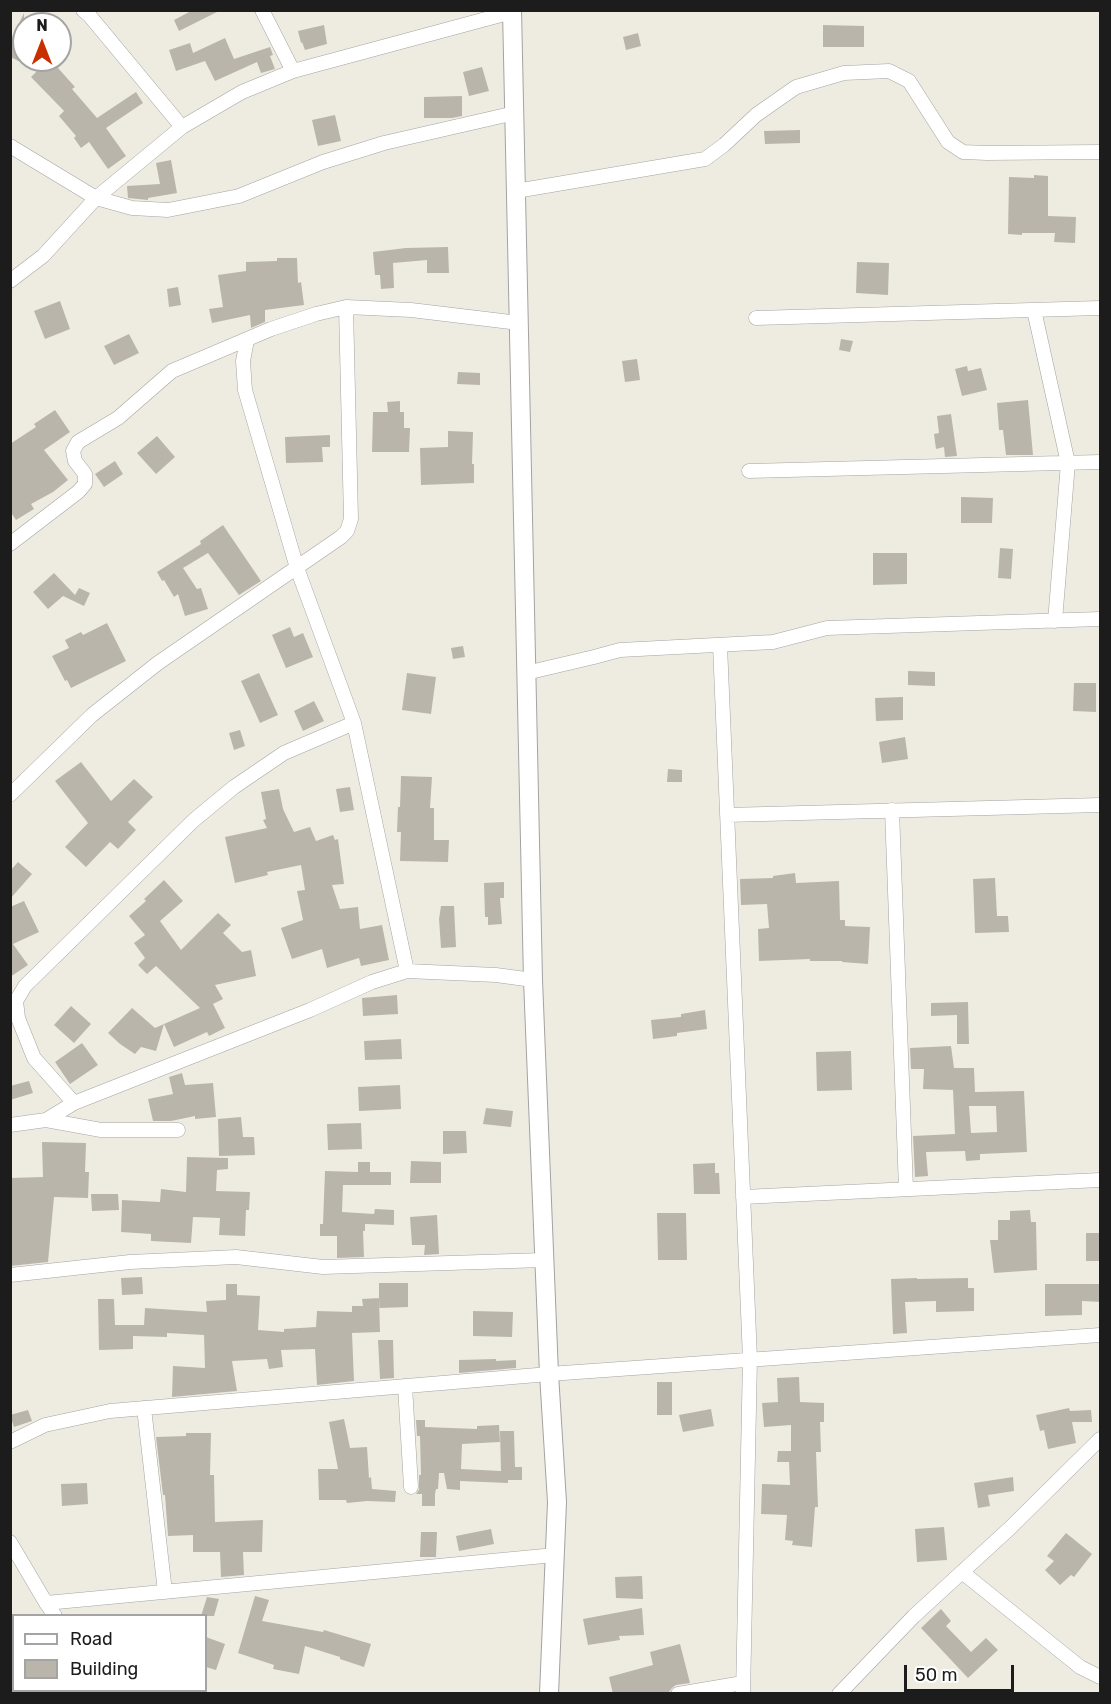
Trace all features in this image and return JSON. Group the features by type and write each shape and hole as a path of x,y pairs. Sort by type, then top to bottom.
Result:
{"street":[{"path":"83,10 182,127"},
{"path":"262,10 293,70"},
{"path":"10,281 43,256 96,198 182,127 242,92 293,70 512,11 533,980 549,1374 557,1502 549,1694"},
{"path":"516,191 705,159 724,145 756,115 796,87 844,73 889,70 909,81 948,142 963,152 1101,152"},
{"path":"10,146 96,198 132,208 168,210 240,196 323,162 384,142 514,113"},
{"path":"10,544 78,492 85,484 85,474 75,461 73,451 78,442 118,418 172,372 271,329 346,307 411,310 519,323"},
{"path":"10,795 92,716 158,663 347,531 351,519 346,307"},
{"path":"756,318 1101,308"},
{"path":"1034,310 1068,463 1055,621"},
{"path":"247,340 243,361 245,390 297,568 354,723 407,971"},
{"path":"749,471 1101,462"},
{"path":"526,673 620,650 773,642 827,628 1101,619"},
{"path":"678,1694 743,1688 750,1359 720,645"},
{"path":"74,1103 34,1058 18,1018 16,1000 26,986 195,820 234,787 284,753 354,723"},
{"path":"727,815 1101,805"},
{"path":"892,810 906,1189"},
{"path":"46,1120 74,1103 310,1010 372,982 407,971 496,975 533,980"},
{"path":"10,1125 46,1120 101,1130 178,1130"},
{"path":"743,1197 1101,1180"},
{"path":"10,1275 130,1262 236,1257 323,1267 544,1260"},
{"path":"10,1442 45,1425 110,1411 549,1374 1101,1335"},
{"path":"405,1386 411,1487"},
{"path":"144,1408 165,1592"},
{"path":"839,1694 914,1616 1009,1529 1101,1439"},
{"path":"10,1542 54,1614"},
{"path":"46,1603 555,1555"},
{"path":"962,1572 1080,1667 1101,1677"}],"building":[{"path":"193,10 221,10 179,31 174,20"},
{"path":"324,25 327,44 305,50 298,31"},
{"path":"823,25 864,26 864,47 823,47"},
{"path":"638,33 641,46 626,50 623,37"},
{"path":"12,38 12,58 10,57"},
{"path":"225,38 234,59 270,47 273,55 270,56 275,69 261,73 257,62 215,81 205,61 176,71 169,50 190,43 193,53"},
{"path":"482,67 489,91 469,96 463,72"},
{"path":"36,72 62,72 75,87 72,89 97,118 136,92 143,103 106,128 126,156 108,169 89,142 81,148 74,138 76,136 59,116 64,111 31,77"},
{"path":"462,96 462,116 424,118 424,97"},
{"path":"335,115 341,141 318,146 312,120"},
{"path":"800,130 800,143 765,144 764,131"},
{"path":"171,160 177,193 148,198 148,200 128,198 127,186 160,184 156,163"},
{"path":"1034,175 1048,176 1048,216 1076,217 1075,243 1054,242 1055,233 1008,234 1009,177 1034,178"},
{"path":"448,247 449,273 427,273 427,260 393,263 394,288 381,289 380,275 375,275 373,252"},
{"path":"277,258 297,258 298,283 301,282 304,305 265,310 265,322 251,328 250,315 212,323 209,309 223,307 218,275 246,271 246,262 277,261"},
{"path":"857,262 889,263 888,295 856,293"},
{"path":"178,287 181,305 169,307 167,289"},
{"path":"60,301 70,329 45,339 34,311"},
{"path":"129,334 139,353 114,365 104,346"},
{"path":"841,339 853,341 850,352 839,350"},
{"path":"637,359 640,380 625,382 622,361"},
{"path":"967,366 968,371 981,368 987,390 962,396 955,369"},
{"path":"458,372 480,373 480,385 457,384"},
{"path":"1028,400 1033,455 1006,455 1003,430 999,430 997,403"},
{"path":"400,401 400,412 404,412 404,428 410,428 409,452 372,452 373,412 388,412 387,402"},
{"path":"55,410 70,432 44,450 68,480 53,492 31,504 34,509 16,520 10,511 10,444 36,427 34,424"},
{"path":"951,414 957,456 945,457 944,447 936,449 934,434 939,433 937,416"},
{"path":"448,431 473,432 474,483 421,485 420,448 448,447"},
{"path":"330,435 330,447 322,447 323,462 286,463 285,437"},
{"path":"157,436 175,457 156,474 137,453"},
{"path":"115,461 123,474 104,487 95,474"},
{"path":"961,497 993,498 992,523 961,523"},
{"path":"223,525 261,581 239,595 208,553 183,568 197,589 201,588 208,609 185,616 178,594 174,597 157,572 201,544 200,541"},
{"path":"1000,548 1013,549 1011,579 998,578"},
{"path":"873,553 907,553 907,584 873,585"},
{"path":"54,573 75,595 79,588 90,593 84,606 63,596 48,609 33,592"},
{"path":"107,623 126,661 71,688 52,656 69,648 65,640 81,632 83,635"},
{"path":"290,627 294,637 303,633 313,657 286,668 272,635"},
{"path":"463,646 465,657 453,659 451,648"},
{"path":"908,671 935,672 935,686 908,685"},
{"path":"259,673 278,715 260,723 241,681"},
{"path":"407,673 436,677 431,714 402,710"},
{"path":"1074,683 1096,683 1096,712 1073,711"},
{"path":"903,697 903,720 876,721 875,698"},
{"path":"314,701 324,721 303,731 294,711"},
{"path":"240,730 245,746 234,750 229,733"},
{"path":"905,737 908,759 882,763 879,742"},
{"path":"81,762 111,801 134,779 153,797 128,822 136,830 118,849 110,842 86,867 65,847 88,823 55,781"},
{"path":"668,769 682,770 682,782 667,782"},
{"path":"401,776 432,777 430,808 434,808 434,840 449,840 448,862 400,861 401,832 397,832"},
{"path":"350,787 354,810 340,812 336,789"},
{"path":"279,789 283,809 294,832 310,827 316,841 333,835 335,840 338,839 344,884 332,885 340,909 358,907 360,929 382,925 389,960 361,966 359,958 327,968 322,949 292,959 281,928 303,920 297,891 305,890 301,865 267,872 268,875 235,883 225,837 267,828 263,820 266,819 261,792"},
{"path":"18,862 32,874 10,899 10,871"},
{"path":"795,873 796,883 839,881 840,920 845,920 845,926 870,927 868,964 810,961 810,959 759,961 758,929 769,928 767,904 741,905 740,879 773,878 773,876"},
{"path":"995,878 997,916 1008,916 1009,932 975,933 973,879"},
{"path":"164,880 183,901 160,921 181,950 218,913 231,925 223,933 242,952 251,950 256,976 215,985 223,999 213,1004 225,1028 209,1036 207,1032 174,1047 164,1024 200,1008 156,966 147,974 138,965 145,958 134,943 145,935 129,916"},
{"path":"504,882 504,898 500,898 502,924 488,925 488,917 485,917 484,883"},
{"path":"24,901 39,932 13,944 28,965 10,977 10,907"},
{"path":"441,906 454,906 456,947 441,948 439,919"},
{"path":"397,995 398,1014 363,1016 362,998"},
{"path":"968,1002 969,1044 957,1044 957,1015 931,1016 931,1003"},
{"path":"71,1006 91,1024 74,1043 54,1025"},
{"path":"132,1008 155,1028 164,1024 156,1051 141,1047 135,1054 108,1033"},
{"path":"705,1010 707,1029 653,1039 651,1020 681,1017 681,1014"},
{"path":"401,1039 402,1059 365,1060 364,1041"},
{"path":"82,1043 98,1065 70,1084 55,1062"},
{"path":"951,1046 954,1068 974,1068 975,1092 1024,1091 1027,1152 980,1154 980,1160 966,1161 965,1151 926,1152 928,1176 915,1177 913,1136 955,1134 953,1090 923,1089 924,1069 911,1069 910,1048","holes":["969,1106 996,1106 997,1132 971,1133"]},
{"path":"851,1051 852,1090 817,1091 816,1052"},
{"path":"182,1073 185,1085 213,1083 216,1117 195,1119 195,1116 171,1121 153,1121 148,1099 173,1094 169,1077"},
{"path":"29,1081 33,1093 10,1100 10,1086"},
{"path":"400,1085 401,1109 359,1111 358,1087"},
{"path":"486,1108 513,1111 511,1127 483,1124"},
{"path":"241,1117 243,1137 254,1137 255,1155 219,1156 218,1119"},
{"path":"361,1123 362,1149 328,1150 327,1124"},
{"path":"443,1131 466,1131 467,1153 443,1154"},
{"path":"42,1142 86,1143 85,1172 89,1172 88,1198 54,1197 48,1262 10,1266 10,1178 43,1177"},
{"path":"187,1157 228,1158 228,1169 217,1170 216,1191 250,1192 249,1210 246,1210 245,1236 219,1235 220,1218 193,1217 191,1243 151,1241 151,1234 121,1232 122,1200 160,1202 161,1189 186,1192"},
{"path":"411,1161 441,1162 441,1183 410,1183"},
{"path":"358,1162 370,1162 370,1172 391,1172 391,1185 343,1185 342,1212 374,1214 375,1209 394,1210 394,1225 365,1224 364,1257 337,1258 337,1236 320,1236 320,1224 323,1224 325,1171 358,1172"},
{"path":"715,1163 715,1173 719,1173 720,1194 694,1194 693,1164"},
{"path":"91,1194 118,1194 119,1210 92,1211"},
{"path":"1030,1210 1031,1222 1036,1222 1037,1270 994,1273 990,1240 998,1240 998,1220 1010,1220 1010,1211"},
{"path":"657,1213 686,1213 687,1260 658,1260"},
{"path":"437,1215 439,1254 424,1255 425,1245 412,1245 410,1217"},
{"path":"1086,1233 1101,1233 1101,1261 1086,1261"},
{"path":"142,1277 143,1294 122,1295 121,1278"},
{"path":"968,1278 968,1288 974,1288 974,1311 936,1312 936,1301 905,1302 907,1333 893,1334 891,1279"},
{"path":"379,1283 408,1283 408,1307 379,1308"},
{"path":"226,1284 237,1284 237,1295 260,1296 258,1330 284,1332 284,1329 316,1327 317,1311 352,1312 352,1306 363,1306 362,1299 379,1298 380,1332 352,1333 354,1381 317,1385 315,1349 281,1350 283,1367 269,1369 267,1359 232,1361 237,1391 172,1397 173,1366 205,1368 204,1335 167,1333 167,1337 133,1336 133,1349 99,1350 98,1299 114,1299 115,1325 144,1325 145,1308 207,1312 206,1301 226,1300"},
{"path":"1045,1284 1101,1284 1101,1302 1082,1301 1082,1315 1045,1316"},
{"path":"473,1311 513,1312 512,1337 473,1336"},
{"path":"378,1340 393,1340 394,1378 380,1379"},
{"path":"496,1359 496,1361 516,1360 516,1368 459,1373 459,1360"},
{"path":"799,1377 800,1402 824,1403 824,1422 820,1422 821,1452 816,1452 818,1507 815,1507 812,1547 792,1545 793,1541 785,1540 787,1515 761,1514 762,1484 790,1485 789,1462 777,1462 778,1451 791,1451 791,1425 764,1427 762,1403 778,1402 777,1378"},
{"path":"657,1382 672,1382 672,1415 657,1415"},
{"path":"1069,1408 1070,1411 1091,1410 1092,1422 1072,1422 1076,1443 1048,1449 1044,1430 1040,1431 1036,1415"},
{"path":"711,1409 714,1426 683,1432 679,1415"},
{"path":"28,1410 32,1421 14,1427 10,1415"},
{"path":"344,1419 350,1448 367,1447 372,1489 396,1491 395,1502 347,1503 346,1500 319,1500 318,1469 338,1469 329,1422"},
{"path":"416,1420 425,1420 425,1427 477,1429 477,1426 499,1425 500,1442 462,1444 461,1469 501,1471 500,1431 514,1431 515,1467 522,1467 522,1480 508,1480 508,1483 460,1481 460,1490 447,1489 444,1473 439,1473 435,1506 422,1506 422,1494 416,1494 419,1490 419,1475 421,1475 420,1436 417,1436"},
{"path":"186,1433 211,1433 210,1475 214,1475 215,1522 263,1520 262,1552 243,1552 244,1575 221,1577 220,1552 193,1552 193,1535 168,1536 165,1495 163,1495 156,1437 186,1436"},
{"path":"1013,1477 1014,1491 988,1495 990,1506 978,1508 974,1483"},
{"path":"87,1483 88,1504 62,1506 61,1484"},
{"path":"944,1527 947,1560 917,1562 915,1529"},
{"path":"491,1529 494,1544 459,1551 456,1536"},
{"path":"421,1532 437,1532 436,1557 420,1557"},
{"path":"1066,1533 1092,1554 1074,1577 1071,1575 1060,1585 1045,1570 1054,1561 1047,1556"},
{"path":"642,1576 643,1599 616,1598 615,1577"},
{"path":"255,1596 269,1600 262,1621 323,1632 324,1630 371,1644 364,1667 305,1646 299,1674 273,1669 274,1665 238,1653"},
{"path":"207,1597 219,1599 214,1616 202,1614"},
{"path":"642,1608 644,1635 619,1636 620,1640 588,1645 583,1619"},
{"path":"941,1609 951,1621 946,1626 971,1652 986,1638 998,1650 968,1678 921,1628"},
{"path":"207,1637 225,1644 216,1670 207,1667"},
{"path":"680,1644 690,1683 676,1685 665,1694 613,1694 609,1677 653,1665 650,1652"}]}
